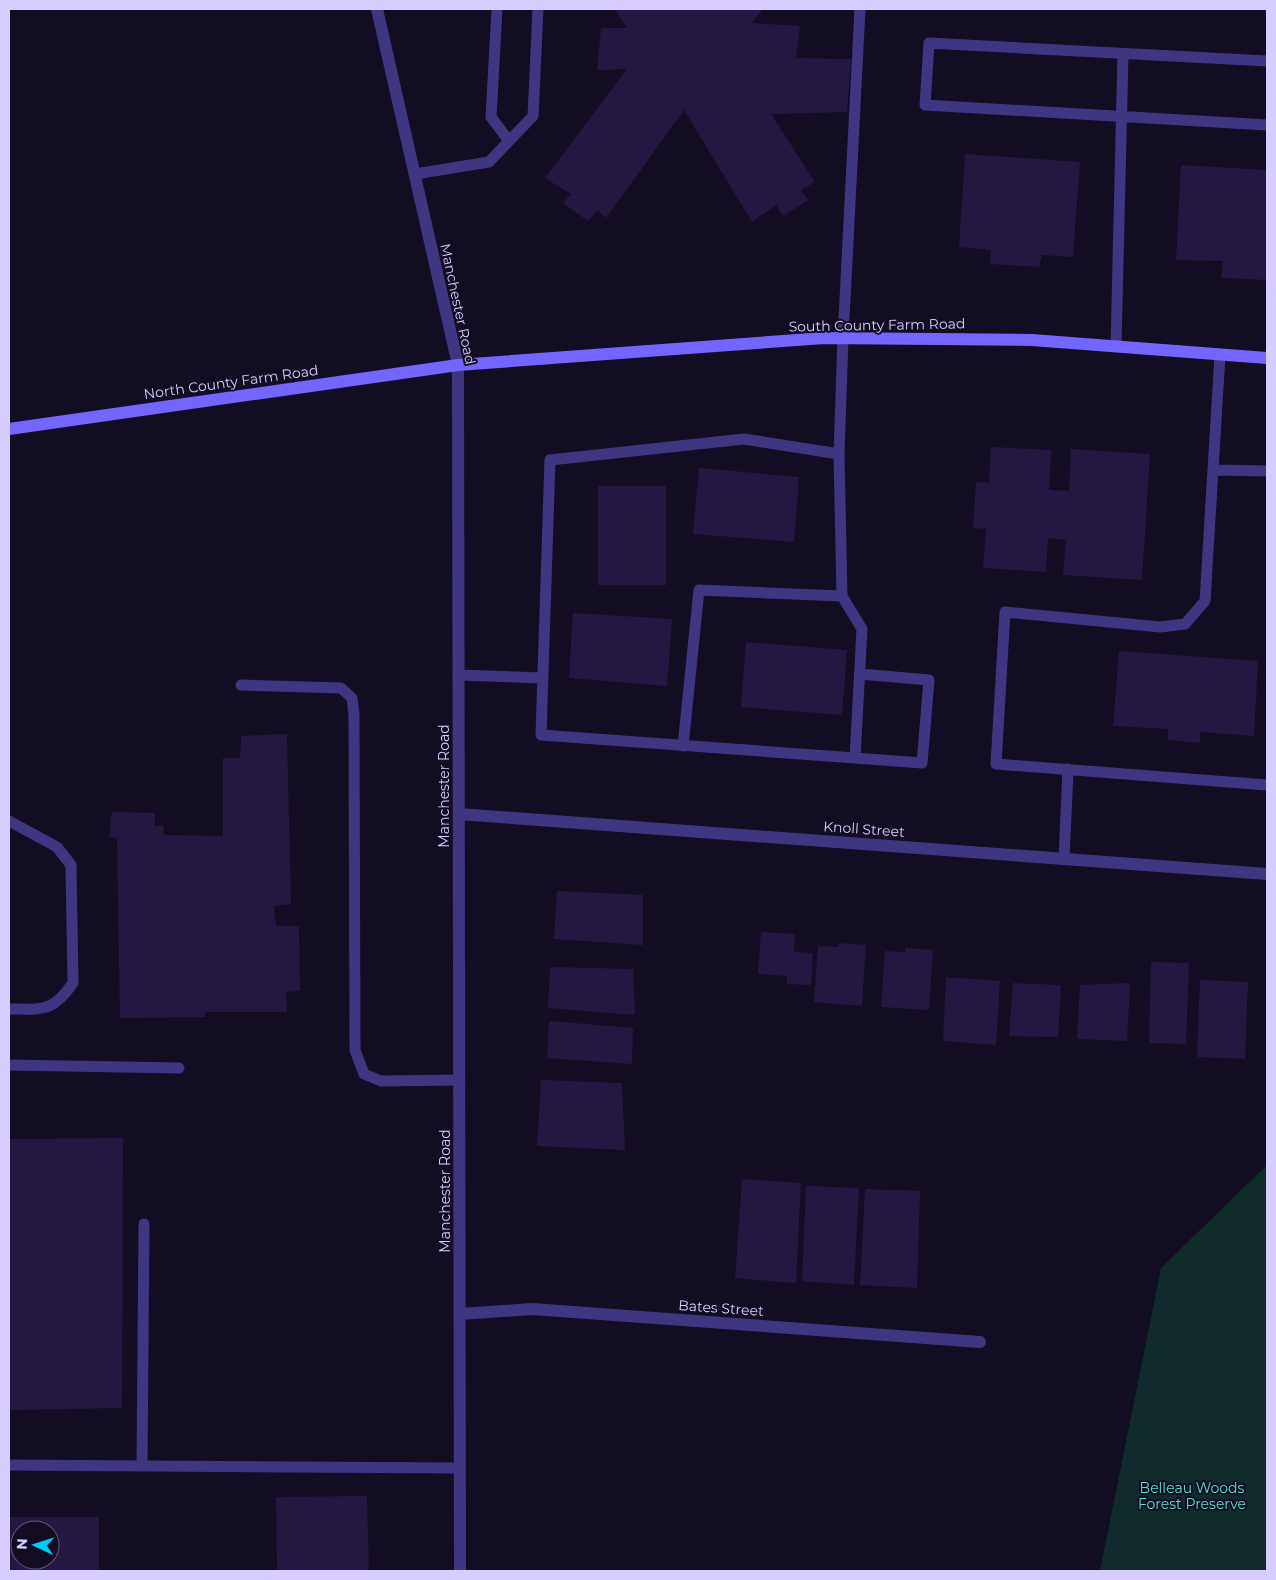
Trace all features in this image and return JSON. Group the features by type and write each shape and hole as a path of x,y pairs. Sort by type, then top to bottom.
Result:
{"main road":[{"name":"South County Farm Road","path":"458,365 843,338 1032,340 1267,358"},
{"name":"North County Farm Road","path":"9,429 458,365"}],"street":[{"name":"Manchester Road","path":"377,9 458,365 460,1571"},
{"name":"Knoll Street","path":"459,814 1267,874"},
{"name":"Bates Street","path":"460,1314 532,1309 980,1342"}],"lane":[{"path":"497,9 491,117 509,141"},
{"path":"415,174 489,162 533,116 538,9"},
{"path":"855,758 862,629 842,596 839,454 860,9"},
{"path":"1267,61 929,43 925,105 1122,115 1267,125"},
{"path":"1116,346 1123,54"},
{"path":"1220,354 1205,601 1185,624 1160,627 1005,612 996,764 1267,785"},
{"path":"839,454 744,439 550,460 540,735 922,763 929,680 860,674"},
{"path":"1213,470 1267,471"},
{"path":"683,746 699,590 842,596"},
{"path":"458,674 542,678"},
{"path":"241,685 341,688 352,698 354,715 355,1050 364,1074 381,1081 460,1080"},
{"path":"1064,859 1068,769"},
{"path":"9,821 57,847 71,865 73,983 62,999 46,1009 9,1009"},
{"path":"9,1064 178,1068"},
{"path":"142,1466 144,1224"},
{"path":"9,1465 460,1468"}],"green space":[{"name":"Belleau Woods Forest Preserve","path":"1267,1165 1267,1571 1100,1571 1161,1268"}],"building":[{"path":"615,9 763,9 752,23 800,26 796,58 851,59 847,112 771,114 815,182 801,190 808,200 783,216 776,205 752,222 684,110 606,218 598,210 588,221 563,203 571,194 545,178 627,69 597,70 601,28 627,28"},
{"path":"965,154 1080,162 1073,257 1042,255 1039,267 990,264 991,250 959,247"},
{"path":"1181,165 1267,170 1267,280 1221,278 1223,261 1176,260"},
{"path":"991,447 1051,450 1049,490 1069,491 1071,449 1150,454 1142,580 1063,575 1066,540 1048,538 1046,572 983,568 986,529 973,528 976,482 989,483"},
{"path":"699,468 799,477 794,542 693,534"},
{"path":"598,486 666,486 666,585 598,585"},
{"path":"573,613 672,619 667,686 569,678"},
{"path":"746,642 847,650 842,715 741,707"},
{"path":"1119,651 1258,661 1254,736 1200,732 1200,743 1168,740 1168,729 1113,726"},
{"path":"287,734 291,904 274,906 276,926 299,926 300,991 286,992 287,1012 205,1012 205,1017 120,1018 117,839 119,838 109,837 112,812 155,813 155,826 163,825 164,835 223,836 223,758 240,758 241,736"},
{"path":"557,891 643,895 643,945 554,939"},
{"path":"761,932 795,934 794,952 813,953 811,985 787,984 787,976 758,974"},
{"path":"838,943 866,945 862,1006 814,1002 818,946 838,947"},
{"path":"905,948 933,950 929,1010 881,1007 885,951 905,952"},
{"path":"1151,962 1189,963 1186,1044 1149,1043"},
{"path":"550,967 633,969 635,1015 548,1008"},
{"path":"946,977 1000,981 996,1045 943,1041"},
{"path":"1200,980 1248,982 1245,1059 1197,1057"},
{"path":"1013,983 1061,985 1058,1037 1009,1036"},
{"path":"1130,983 1127,1041 1077,1039 1080,985"},
{"path":"549,1021 633,1028 632,1064 547,1058"},
{"path":"541,1080 622,1083 625,1150 537,1146"},
{"path":"123,1138 122,1408 9,1410 9,1139"},
{"path":"742,1179 801,1183 796,1283 735,1278"},
{"path":"806,1186 859,1188 854,1285 802,1281"},
{"path":"865,1189 920,1191 917,1288 860,1285"},
{"path":"367,1496 369,1571 277,1571 276,1497"},
{"path":"9,1517 99,1517 99,1571 9,1571"}]}
